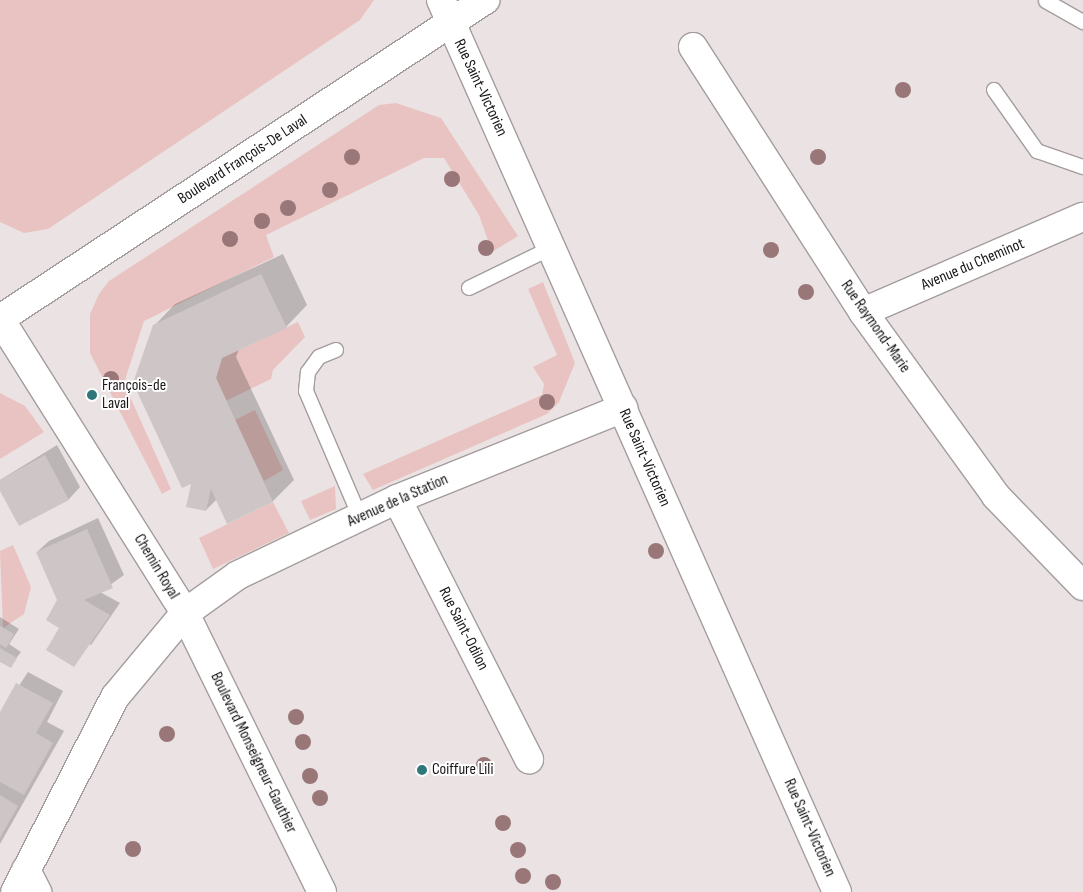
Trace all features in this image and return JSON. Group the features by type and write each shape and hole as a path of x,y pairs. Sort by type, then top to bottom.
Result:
{"street":[{"name":"Boulevard François-De Laval","path":"0,319 446,12 485,0"},
{"name":"Rue Saint-Victorien","path":"446,12 553,247 622,408 837,892"},
{"name":"Rue Raymond-Marie","path":"693,47 863,312 996,496 1083,586"},
{"name":"Avenue du Cheminot","path":"863,312 1083,217"},
{"name":"Chemin Royal","path":"0,319 185,613 115,697 26,885"},
{"name":"Avenue de la Station","path":"185,613 238,575 397,499 622,408"},
{"name":"Rue Saint-Odilon","path":"397,499 529,759"},
{"name":"Boulevard Monseigneur-Gauthier","path":"185,613 322,892"}],"lane":[{"path":"1046,1 1083,22"},
{"path":"994,90 1037,151 1083,167"},
{"path":"469,288 553,247"},
{"path":"336,350 319,357 308,372 306,391 360,517"}],"shaded area":[{"path":"0,0 374,0 360,20 48,229 24,233 0,222"},
{"path":"396,103 441,118 518,236 492,252 479,215 444,158 424,158 266,235 274,257 144,321 124,383 171,489 162,494 90,353 90,314 99,294 109,281 379,105"},
{"path":"543,282 575,363 559,402 547,414 373,490 363,474 542,395 544,384 533,367 557,355 528,289"},
{"path":"298,322 305,337 273,370 271,379 226,401 216,378 222,358"},
{"path":"0,393 25,406 44,432 0,459"},
{"path":"255,410 283,470 264,481 235,420"},
{"path":"335,486 336,509 310,520 301,501"},
{"path":"273,502 289,533 213,569 199,538"},
{"path":"13,545 31,587 24,614 3,628 0,551"}],"building":[{"path":"261,274 287,328 222,358 216,378 273,502 227,524 211,489 206,511 186,507 191,484 182,488 133,383 153,325"},
{"path":"45,455 69,500 19,526 0,491 0,480"},
{"path":"87,529 113,588 84,600 110,615 74,667 46,650 59,628 46,620 57,600 36,552"},
{"path":"0,626 14,634 6,648 0,644"},
{"path":"0,648 17,658 11,668 0,662"},
{"path":"16,683 53,703 36,733 53,743 24,795 0,782 0,712"},
{"path":"0,795 18,806 0,838"}],"place":[{"name":"François-de Laval","path":"92,395"},
{"name":"Coiffure Lili","path":"422,770"}]}
